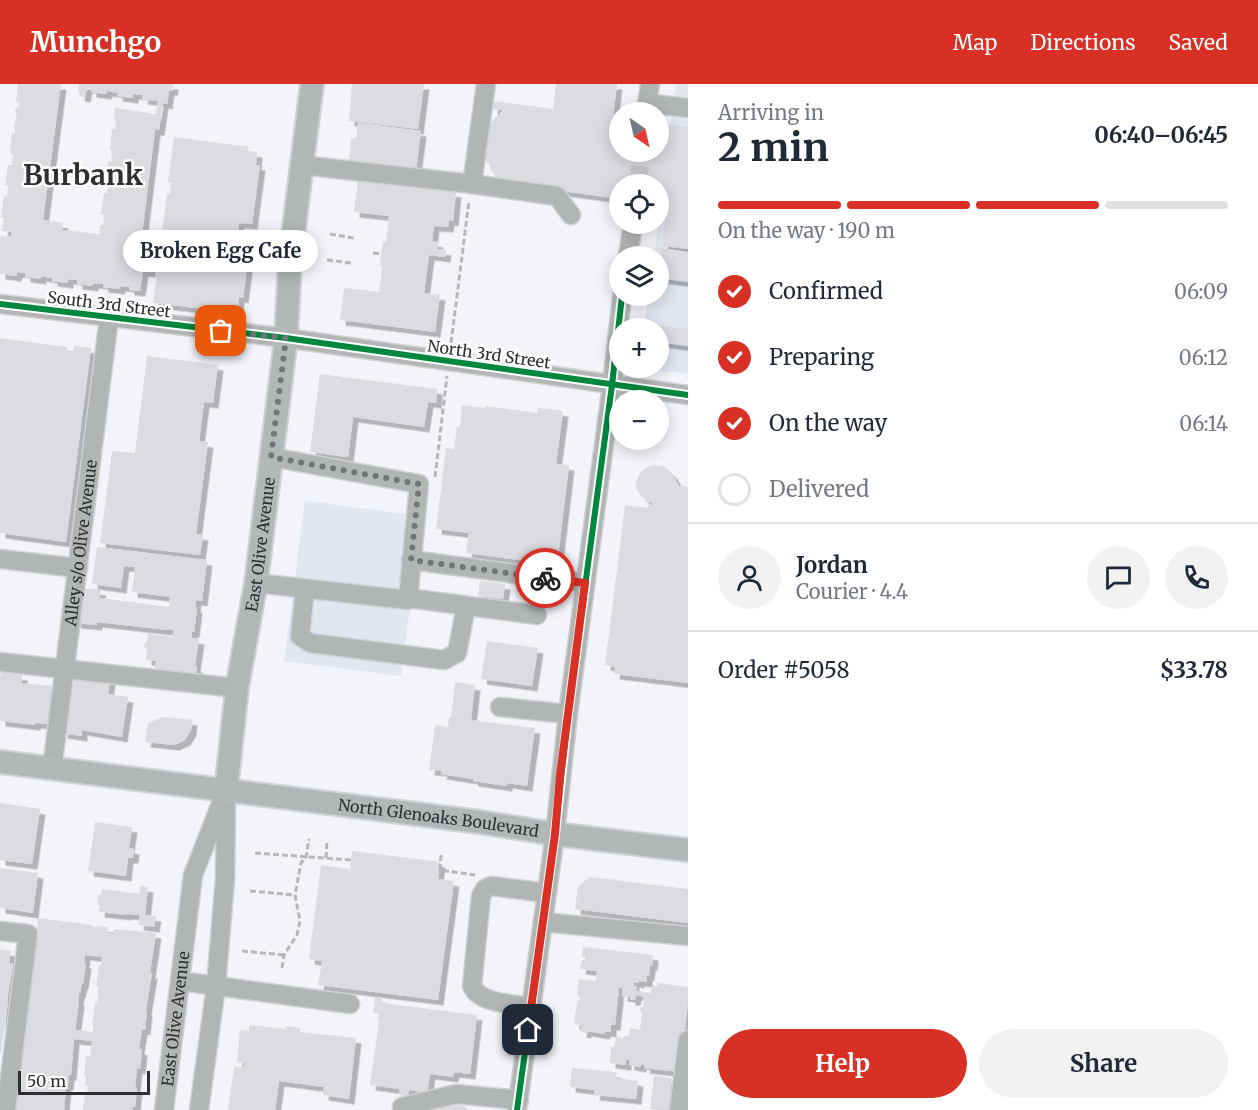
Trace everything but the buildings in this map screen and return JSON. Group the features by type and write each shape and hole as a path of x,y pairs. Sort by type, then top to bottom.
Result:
{"main road":[{"name":"East Olive Avenue","path":"226,791 237,688 256,583 286,338 290,260 312,84"},
{"name":"North Glenoaks Boulevard","path":"0,762 688,850"}],"street":[{"path":"472,184 486,84"},
{"path":"648,102 650,84"},
{"path":"669,108 688,108"},
{"path":"301,165 557,196 571,215"},
{"name":"South 3rd Street","path":"0,304 286,338"},
{"path":"402,1107 456,1094 518,1105 555,834 568,714 621,306"},
{"name":"Alley s/o Olive Avenue","path":"52,769 109,318"},
{"name":"North 3rd Street","path":"286,338 688,395"},
{"path":"271,457 419,484 408,598"},
{"path":"0,559 78,568"},
{"path":"411,560 585,583"},
{"path":"256,583 408,600 408,598 537,615"},
{"path":"305,589 300,636 310,643 444,660 457,653 466,606"},
{"path":"0,662 237,688"},
{"path":"500,707 568,714"},
{"name":"East Olive Avenue","path":"164,1110 193,875 226,791"},
{"name":"East Olive Avenue","path":"199,1110 216,986 225,879 226,791"},
{"path":"531,1006 487,1000 475,993 472,986 481,896 490,886 547,893"},
{"path":"543,922 688,936"},
{"path":"0,931 28,934 6,1110"},
{"path":"180,981 350,1004"},
{"path":"679,1110 688,1040"}],"path":[{"path":"330,234 354,238"},
{"path":"373,253 381,254"},
{"path":"327,260 351,263"},
{"path":"282,969 284,956 297,935 300,921 296,895 301,863 306,857 309,839"},
{"path":"326,858 327,841"},
{"path":"255,853 351,860"},
{"path":"441,855 440,870 465,873"},
{"path":"250,891 296,895"},
{"path":"242,951 284,956"}],"shaded area":[{"path":"676,84 688,84 688,374 669,372 669,318 645,318 647,306 669,306 669,246 655,246 657,234 669,234 669,174 664,174 666,162 669,162 669,139"},
{"path":"305,501 422,516 401,676 284,661"}],"tunnel":[{"path":"639,174 641,162"}],"cycle path":[{"path":"0,304 286,338 688,395"},
{"path":"517,1110 555,834 568,714 621,306"}],"way so far":[{"path":"221,331 286,338 271,457 419,484 411,560 545,578"}],"place":[{"name":"Broken Egg Cafe","path":"221,331"}],"district":[{"name":"Burbank","path":"83,175"}],"route":[{"path":"528,1030 555,834 560,776 585,583 545,578"}]}
